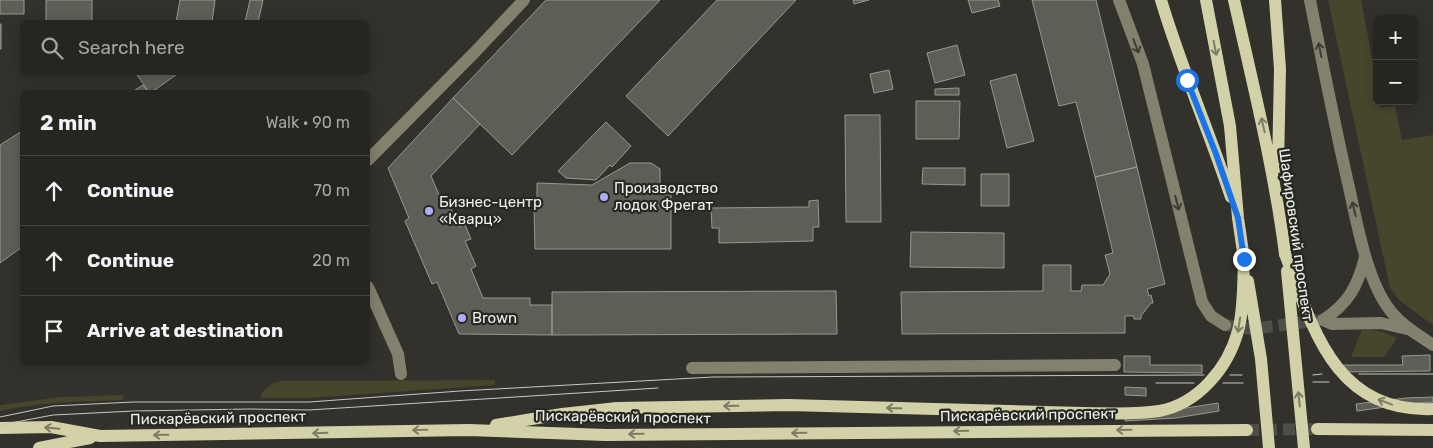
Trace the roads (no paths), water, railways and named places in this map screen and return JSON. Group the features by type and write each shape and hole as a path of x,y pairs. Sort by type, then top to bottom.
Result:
{"main road":[{"path":"1161,0 1187,80 1216,154 1238,218"},
{"path":"1206,0 1230,126 1238,218 1262,359 1269,448"},
{"name":"Шафировский проспект","path":"1234,0 1267,144 1279,207 1304,448"},
{"path":"1275,0 1280,69 1277,143 1279,207"},
{"path":"1285,254 1323,349 1335,365 1350,380 1376,399 1404,408 1433,409"},
{"path":"469,430 562,414 617,408 788,405 1083,413 1160,411 1180,404 1198,394 1220,370 1234,344 1239,329 1244,259"},
{"name":"Пискарёвский проспект","path":"0,428 51,427 100,436 469,430 606,435 1248,430"},
{"path":"1317,430 1433,430"},
{"path":"39,448 100,436"}],"street":[{"path":"370,158 524,0"},
{"path":"1119,0 1143,64 1202,302 1211,316 1225,325"},
{"path":"1310,0 1334,120 1365,257 1375,283 1393,315 1433,346"},
{"path":"1365,257 1348,300 1337,311 1323,320 1332,324 1380,322 1409,329"},
{"path":"370,291 398,354 401,374"},
{"path":"692,368 1115,365"}],"tunnel":[{"path":"1225,325 1251,329 1322,320"},
{"path":"1247,430 1317,429"}],"tram line":[{"path":"1313,375 1322,374"},
{"path":"1359,374 1433,374"},
{"path":"0,417 53,406 133,402 309,402 460,391 713,377 1204,375"},
{"path":"1230,375 1242,375"},
{"path":"1313,382 1329,382"},
{"path":"1156,383 1194,383"},
{"path":"1223,383 1243,383"},
{"path":"0,425 53,415 134,411 309,410 658,388"}],"place":[{"name":"Производство лодок Фрегат","path":"604,197"},
{"name":"Бизнес-центр «Кварц»","path":"429,211"},
{"name":"Brown","path":"462,318"}]}
